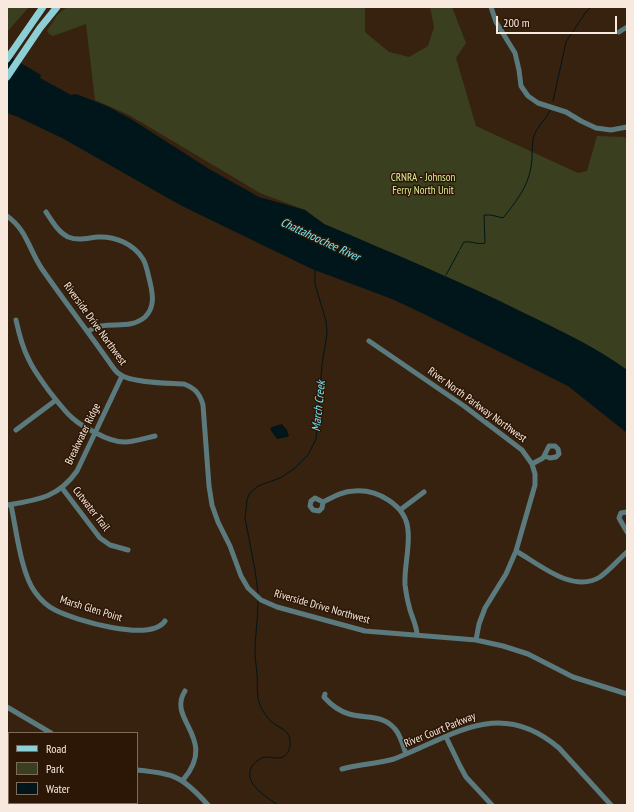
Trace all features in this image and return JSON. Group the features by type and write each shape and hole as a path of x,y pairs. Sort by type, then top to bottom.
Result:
{"main road":[{"path":"7,59 43,7"},
{"path":"7,77 43,24 57,7"}],"street":[{"path":"491,7 496,22 515,53 521,86 528,96 538,103 566,112 596,128 611,130 627,127"},
{"path":"619,32 627,27"},
{"path":"46,212 58,229 67,236 79,240 102,237 119,240 136,251 146,266 153,297 151,307 146,316 133,324 99,325 88,332"},
{"name":"Riverside Drive Northwest","path":"7,216 20,228 41,267 112,366 122,376 136,380 184,384 191,387 201,397 204,405 209,486 212,505 241,576 248,588 254,594 268,604 277,607 366,631 476,640 517,650 573,677 627,694"},
{"path":"16,320 22,346 29,362 56,400 74,420 84,428 108,439 124,442 154,436"},
{"name":"River North Parkway Northwest","path":"369,341 470,410 522,450 528,456 532,464 535,474 535,486 516,551 506,574 485,608 479,624 476,640"},
{"name":"Breakwater Ridge","path":"9,505 43,498 62,488 70,480 77,471 122,376"},
{"path":"16,430 56,400"},
{"path":"532,464 544,456"},
{"name":"Cutwater Trail","path":"62,488 100,538 110,545 128,550"},
{"path":"323,502 344,492 361,490 384,498 400,510 408,528 405,571 406,597 417,629 417,635"},
{"path":"400,510 424,492"},
{"name":"Marsh Glen Point","path":"9,505 26,576 35,592 47,605 64,614 119,630 155,629 161,626 165,621"},
{"path":"627,512 621,513 619,518 627,532"},
{"path":"516,551 562,578 579,583 599,578 627,552"},
{"path":"183,780 193,767 197,752 195,739 185,720 181,707 181,699 185,691"},
{"path":"325,694 324,697 329,703 342,712 355,716 377,718 389,723 398,733 406,754"},
{"path":"7,707 49,732"},
{"name":"River Court Parkway","path":"342,769 356,765 381,763 470,727 493,722 516,725 528,728 549,740 559,748 611,805"},
{"path":"446,737 466,776 492,805"},
{"path":"138,770 169,775 183,780 194,789 208,805"}],"green space":[{"path":"7,7 29,7 7,32"},
{"name":"CRNRA - Johnson Ferry North Unit","path":"67,7 365,7 365,32 389,52 409,57 428,46 434,27 430,7 452,7 466,43 456,58 476,126 578,173 587,171 597,136 625,137 627,143 627,370 578,340 501,302 324,224 305,210 260,193 129,115 95,100 86,24 53,36 47,31 58,14"}],"water":[{"name":"Chattahoochee River","path":"7,55 41,75 40,78 71,95 76,94 107,106 131,119 209,169 259,197 305,210 324,224 476,290 565,333 603,354 627,370 627,433 568,386 392,299 312,269 182,206 62,138 7,113"},
{"path":"282,424 287,430 289,436 277,439 270,429"}],"waterway":[{"path":"553,101 566,42 591,7"},
{"path":"460,249 464,242 480,244 485,243 484,215 503,218 512,207 527,181 532,163 534,136 550,110"},
{"path":"446,275 459,251"},
{"name":"March Creek","path":"258,593 245,518 249,494 258,486 280,478 295,468 308,455 316,439 322,365 327,333 326,321 315,284 315,270"},
{"name":"March Creek","path":"258,601 255,653 259,701 262,710 268,719 288,734 290,746 289,750 283,757 265,757 255,762 251,768 250,774 251,780 258,790 278,805"}]}
